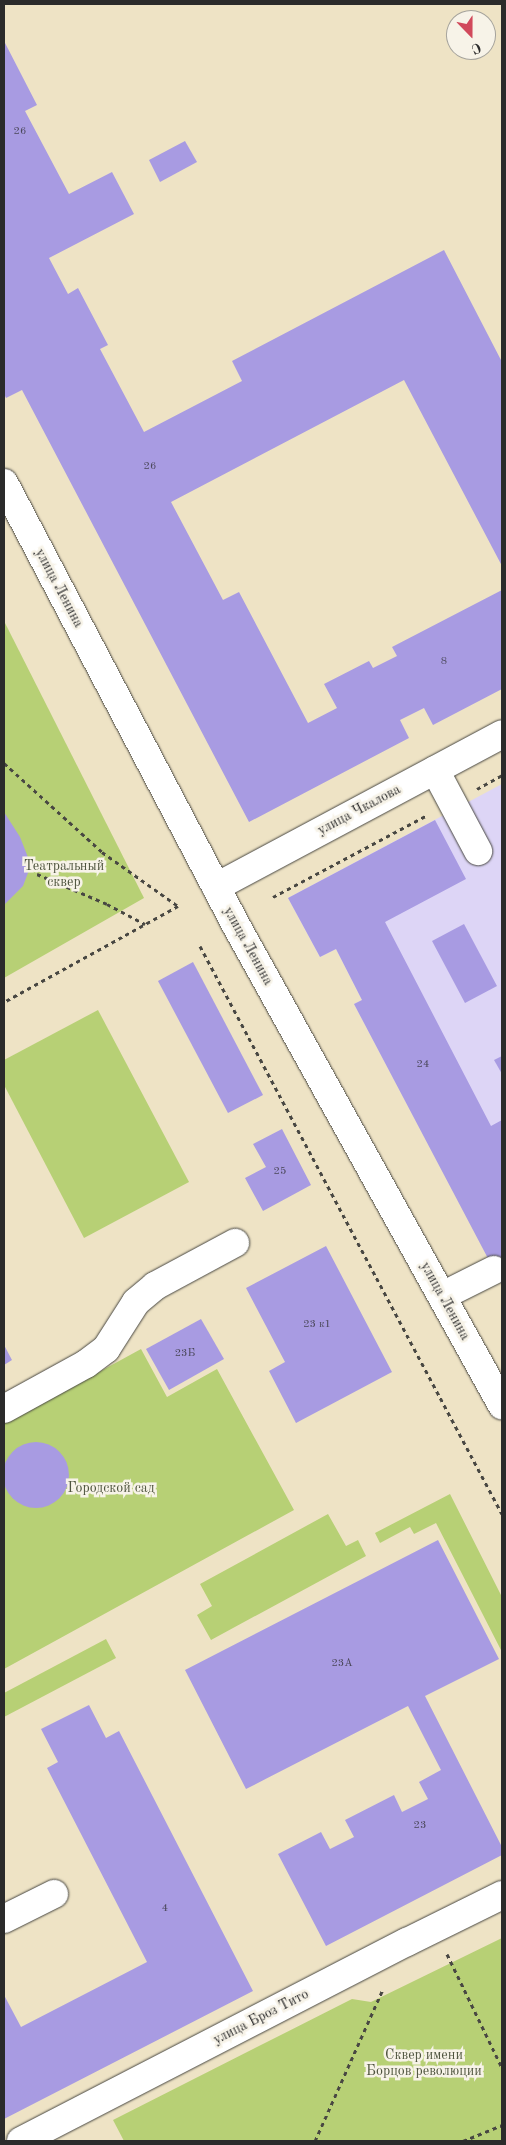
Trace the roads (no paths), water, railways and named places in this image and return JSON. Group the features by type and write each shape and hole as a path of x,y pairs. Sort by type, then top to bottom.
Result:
{"main road":[{"name":"улица Ленина","path":"4,483 216,887 502,1405"},
{"name":"улица Чкалова","path":"216,887 502,734"},
{"path":"435,770 478,851"},
{"path":"4,1409 86,1364 106,1349 136,1302 155,1286 234,1243"},
{"path":"442,1296 494,1270"},
{"path":"4,1919 54,1894"},
{"name":"улица Броз Тито","path":"21,2141 502,1895"}],"park label":[{"name":"Театральный сквер","path":"64,874"},
{"name":"Городской сад","path":"111,1488"},
{"name":"Сквер имени Борцов революции","path":"424,2064"}]}
